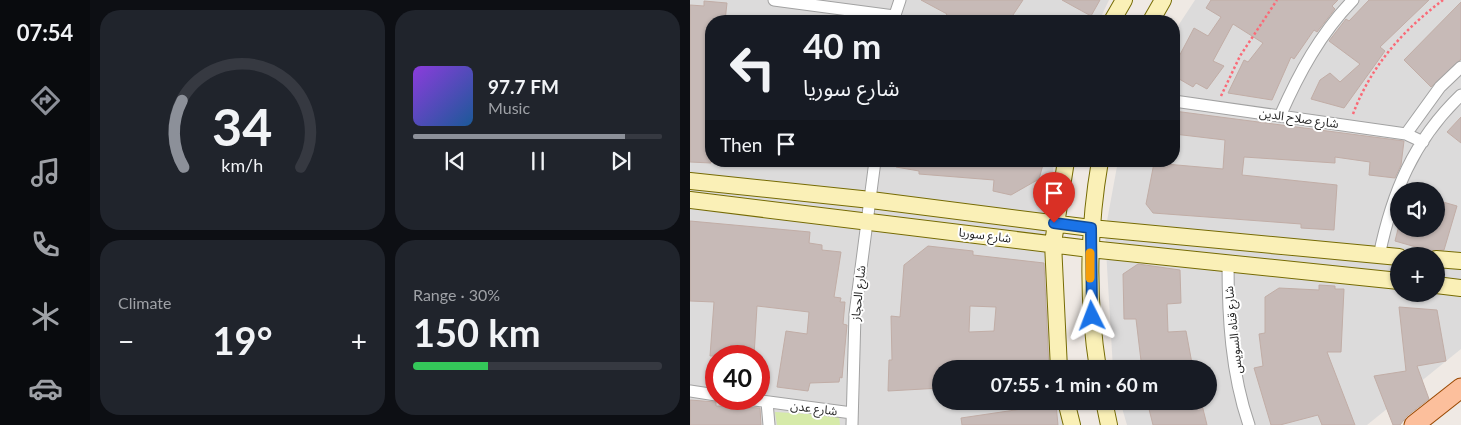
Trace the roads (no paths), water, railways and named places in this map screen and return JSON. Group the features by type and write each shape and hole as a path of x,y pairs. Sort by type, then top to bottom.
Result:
{"main road":[{"path":"1414,425 1461,388"}],"street":[{"path":"774,0 875,15"},
{"path":"895,15 900,0"},
{"path":"1115,15 1124,0"},
{"path":"1280,116 1296,80 1316,45 1353,0"},
{"path":"1406,134 1440,87 1461,68"},
{"path":"1379,256 1388,213 1404,173 1448,107 1461,95"},
{"name":"شارع صلاح الدين","path":"1180,102 1406,134 1423,142"},
{"name":"شارع الحجاز","path":"852,425 855,314 874,167"},
{"path":"1059,360 1053,243 1054,223 1065,167"},
{"path":"1097,360 1092,316 1090,249 1099,167"},
{"name":"شارع سوريا","path":"690,181 871,200 1091,228 1390,257"},
{"name":"شارع سوريا","path":"690,200 1090,249 1390,280"},
{"path":"1445,259 1461,260"},
{"name":"شارع قناه السويس","path":"1228,263 1228,310 1234,362 1249,425"},
{"path":"1445,286 1461,288"},
{"path":"690,391 705,393"},
{"name":"شارع عدن","path":"770,402 852,413"},
{"path":"768,410 769,425"},
{"path":"1068,410 1072,425"},
{"path":"1106,410 1109,425"}]}
